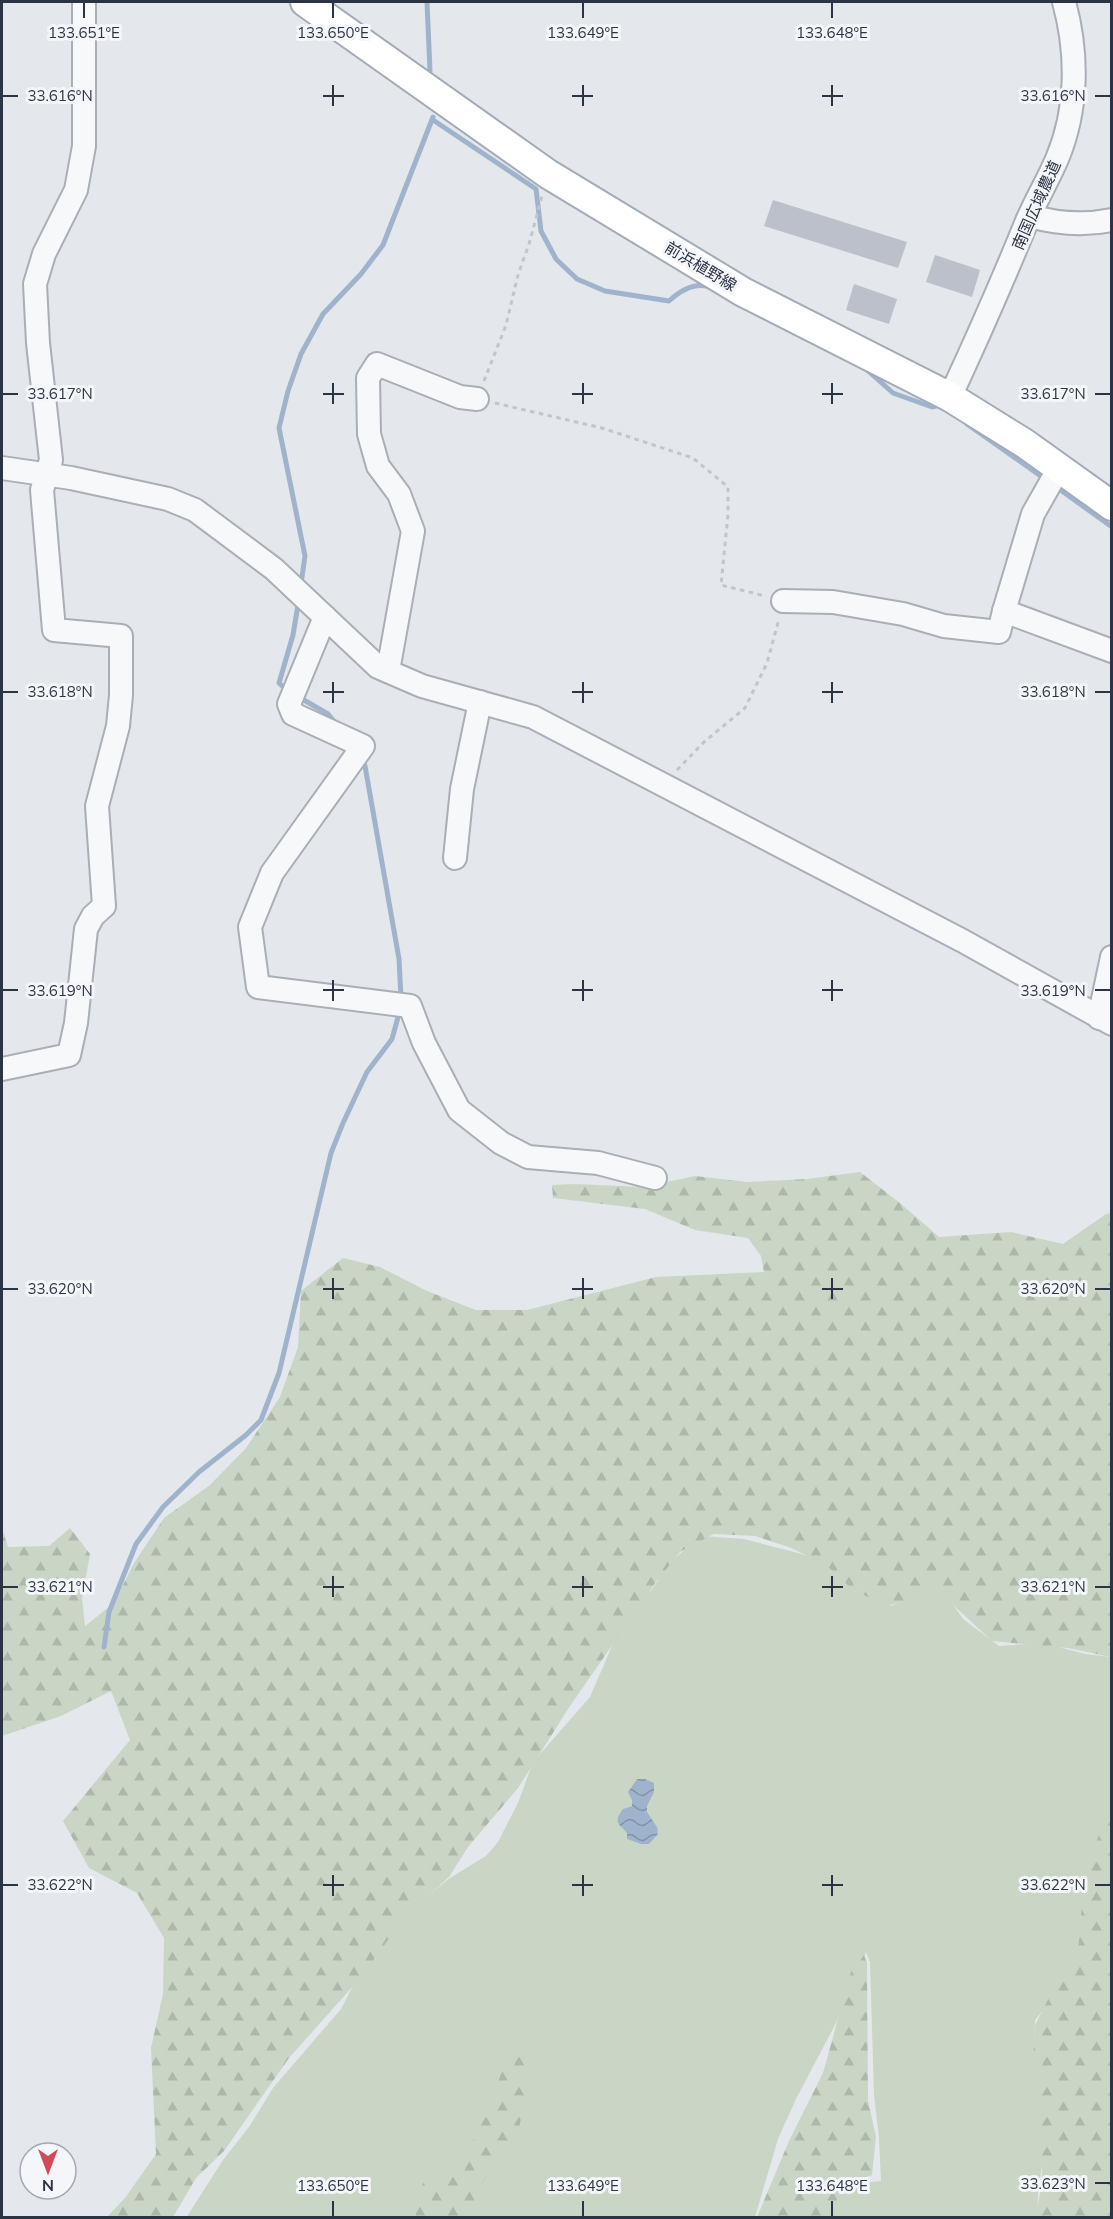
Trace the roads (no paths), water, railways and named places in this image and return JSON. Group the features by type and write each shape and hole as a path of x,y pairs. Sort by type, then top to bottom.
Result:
{"main road":[{"name":"前浜植野線","path":"305,2 548,174 743,292 950,397 1024,443 1112,506"}],"street":[{"path":"2,1069 69,1055 76,1023 86,929 93,916 104,906 97,806 118,726 121,695 121,636 54,630 42,490 51,460 38,343 35,284 44,254 76,190 84,146 84,2"},
{"name":"南国広域農道","path":"950,397 1058,157 1070,116 1074,57 1072,30 1064,2"},
{"path":"1030,216 1070,224 1092,224 1112,220"},
{"path":"388,671 413,531 399,494 378,466 369,434 368,378 377,364 460,397 477,399"},
{"path":"2,468 47,474 168,499 195,510 274,569 378,667 422,686 533,717 963,941 1105,1021 1112,957"},
{"path":"783,601 833,602 903,614 944,626 999,632 1033,514 1059,468"},
{"path":"1004,611 1112,651"},
{"path":"325,617 289,704 293,714 363,746 272,873 250,927 258,987 410,1006 424,1043 459,1110 501,1143 528,1156 598,1163 655,1178"},
{"path":"455,858 462,789 480,702"}],"water":[{"path":"637,1779 645,1779 654,1783 654,1792 647,1806 647,1812 657,1827 658,1834 649,1844 627,1839 627,1833 617,1820 623,1809 632,1806 628,1792"}],"waterway":[{"path":"427,2 430,71"},
{"path":"301,584 305,556 279,428 288,391 301,354 323,314 361,274 383,245 433,117"},
{"path":"433,120 536,189 541,231 556,259 577,279 605,291 669,301 688,288 709,287"},
{"path":"866,369 893,393 932,407 940,405"},
{"path":"967,424 1045,479"},
{"path":"1055,486 1112,527"},
{"path":"289,692 279,683 293,635 299,599"},
{"path":"297,696 328,714 337,725"},
{"path":"361,760 365,766 399,959 401,998"},
{"path":"104,1647 109,1612 136,1544 163,1507 199,1472 246,1435 261,1420 279,1373 331,1153 367,1072 392,1039 400,1010"}]}
